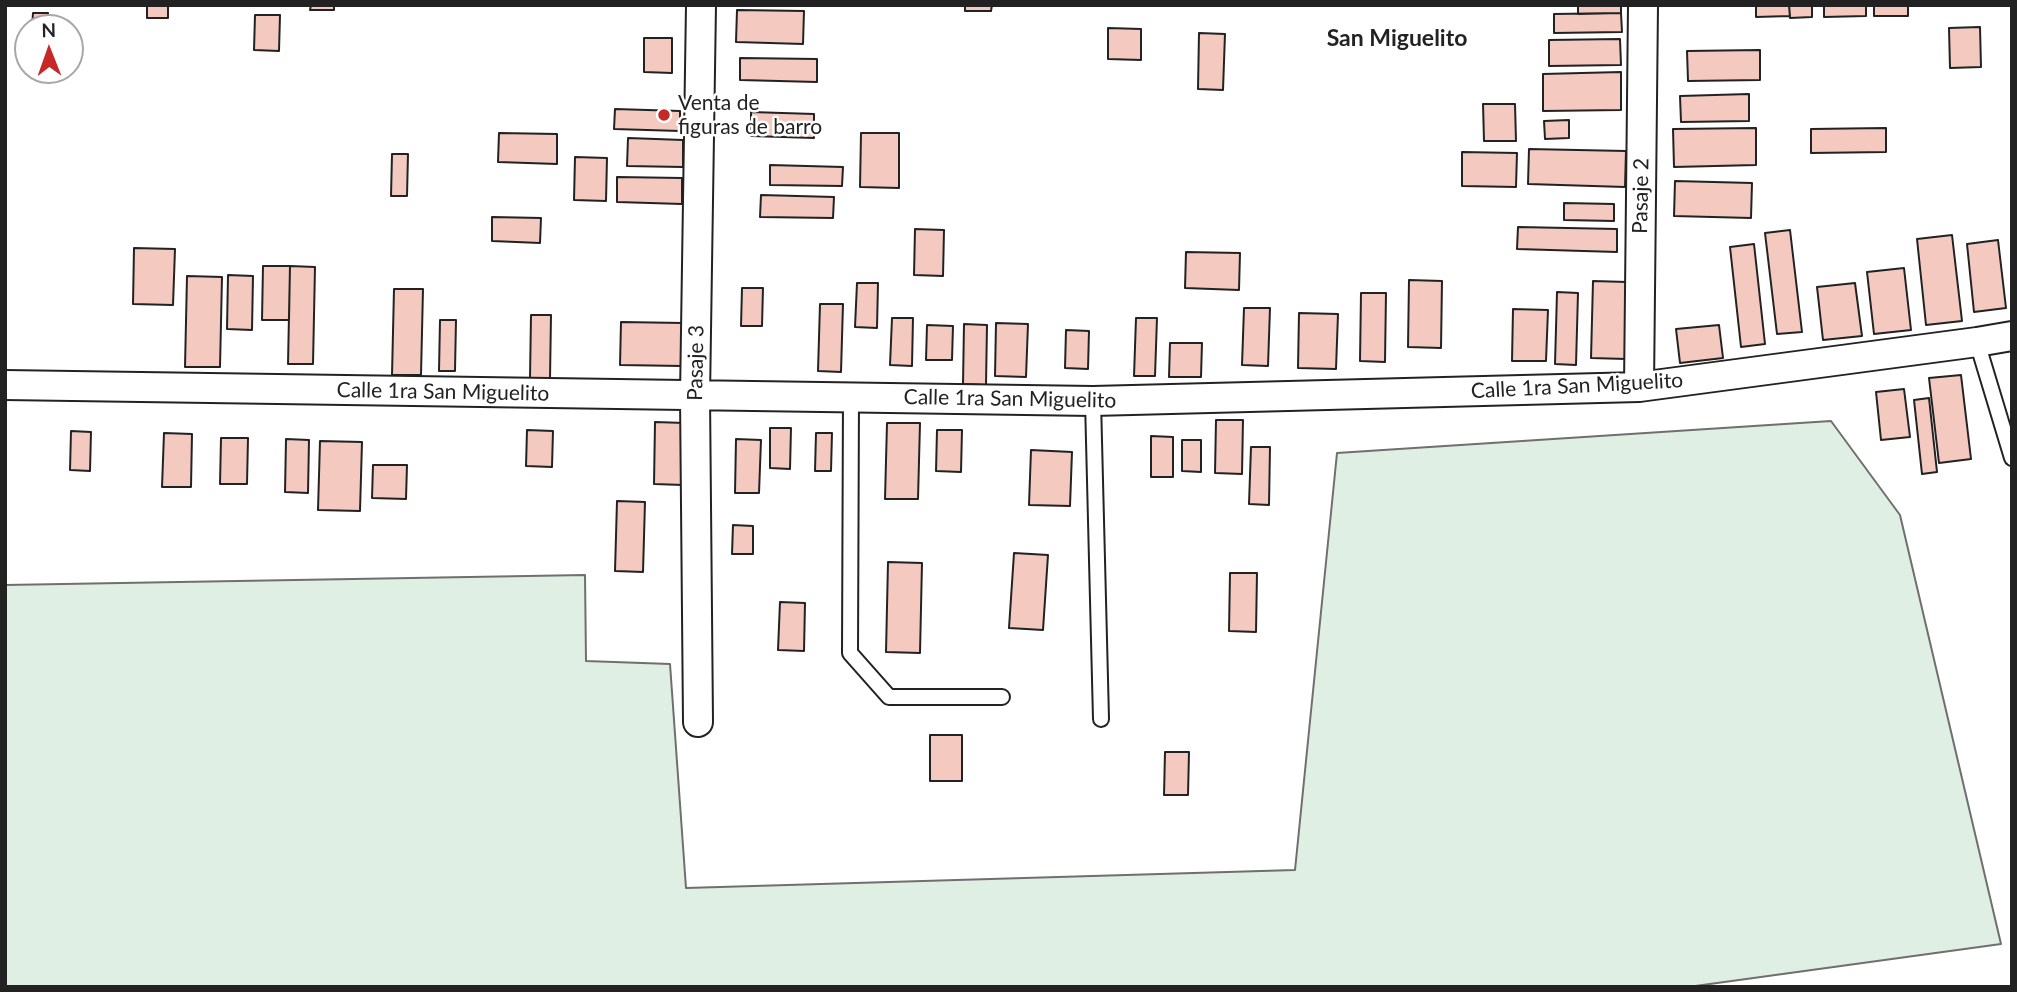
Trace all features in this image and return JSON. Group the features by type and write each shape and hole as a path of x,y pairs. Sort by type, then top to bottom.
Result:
{"street":[{"name":"Pasaje 3","path":"698,722 695,396 701,5"},
{"name":"Pasaje 2","path":"1639,387 1643,5"},
{"name":"Calle 1ra San Miguelito","path":"5,385 1093,401 1639,387 2012,336"}],"lane":[{"path":"1977,342 2012,458"},
{"path":"851,397 850,653 889,697 1002,697"},
{"path":"1093,401 1101,719"}],"green space":[{"path":"1831,421 1900,515 2001,944 1688,987 5,987 5,585 585,575 586,661 670,664 686,888 1295,870 1337,453"}],"building":[{"path":"147,5 168,5 168,18 147,18"},
{"path":"311,5 334,5 334,10 310,10"},
{"path":"965,5 992,5 991,11 965,11"},
{"path":"1578,5 1621,5 1621,13 1578,14"},
{"path":"1756,5 1789,5 1790,16 1756,17"},
{"path":"1789,5 1812,5 1812,17 1790,18"},
{"path":"1824,5 1866,5 1866,16 1824,17"},
{"path":"1874,5 1908,5 1908,16 1874,16"},
{"path":"737,10 804,11 803,44 736,42"},
{"path":"1621,13 1622,32 1554,33 1554,14"},
{"path":"255,15 280,15 279,51 254,50"},
{"path":"1980,27 1981,67 1950,68 1949,28"},
{"path":"1108,28 1141,29 1141,60 1108,59"},
{"path":"1199,33 1225,34 1223,90 1198,89"},
{"path":"644,38 672,38 672,73 644,72"},
{"path":"1620,39 1621,65 1549,66 1549,40"},
{"path":"1760,50 1760,80 1688,81 1687,51"},
{"path":"740,58 817,59 817,82 740,80"},
{"path":"1621,72 1621,110 1543,111 1543,74"},
{"path":"1749,94 1749,121 1681,122 1680,96"},
{"path":"1483,104 1515,104 1516,141 1484,141"},
{"path":"615,109 680,111 680,131 614,129"},
{"path":"751,112 814,114 814,138 751,136"},
{"path":"1569,120 1569,138 1545,139 1544,121"},
{"path":"1756,128 1756,165 1674,167 1673,129"},
{"path":"1886,128 1886,152 1811,153 1811,129"},
{"path":"499,133 557,134 557,164 498,162"},
{"path":"861,133 899,133 899,188 860,187"},
{"path":"628,138 683,140 683,167 627,166"},
{"path":"1529,149 1626,151 1625,187 1528,184"},
{"path":"1462,152 1517,153 1516,187 1462,186"},
{"path":"392,154 408,154 407,196 391,196"},
{"path":"575,157 607,158 606,201 574,200"},
{"path":"770,165 843,167 842,186 770,185"},
{"path":"617,177 682,178 682,204 617,202"},
{"path":"1675,181 1752,183 1751,218 1674,216"},
{"path":"761,195 834,197 833,218 760,217"},
{"path":"1564,203 1614,204 1614,221 1564,220"},
{"path":"492,217 541,218 540,243 492,241"},
{"path":"1518,227 1617,229 1617,252 1517,249"},
{"path":"915,229 944,230 943,276 914,275"},
{"path":"1790,230 1802,332 1777,334 1765,233"},
{"path":"1952,235 1962,321 1926,325 1917,239"},
{"path":"1998,240 2006,308 1974,312 1967,244"},
{"path":"1754,244 1765,344 1741,347 1730,247"},
{"path":"134,248 175,249 173,305 133,304"},
{"path":"1186,252 1240,253 1239,290 1185,288"},
{"path":"263,266 290,266 289,320 262,320"},
{"path":"290,266 315,267 313,364 288,364"},
{"path":"1904,268 1911,330 1874,334 1867,272"},
{"path":"228,275 253,276 252,330 227,329"},
{"path":"187,276 222,277 220,367 185,367"},
{"path":"1409,280 1442,281 1441,348 1408,347"},
{"path":"1593,281 1627,282 1626,359 1591,358"},
{"path":"857,283 878,283 877,328 855,327"},
{"path":"1855,283 1862,336 1823,340 1817,287"},
{"path":"742,288 763,288 762,326 741,326"},
{"path":"394,289 423,289 421,375 392,375"},
{"path":"1557,292 1578,293 1576,365 1555,364"},
{"path":"1361,293 1386,293 1385,362 1360,361"},
{"path":"820,304 843,304 841,372 818,371"},
{"path":"1244,308 1270,308 1268,366 1242,365"},
{"path":"1513,309 1548,310 1546,361 1512,361"},
{"path":"1299,313 1338,314 1336,369 1298,368"},
{"path":"531,315 551,315 550,379 530,378"},
{"path":"892,318 913,318 912,366 890,365"},
{"path":"1136,318 1157,318 1155,376 1134,376"},
{"path":"440,320 456,320 455,371 439,371"},
{"path":"621,322 683,323 682,366 620,365"},
{"path":"996,323 1028,324 1026,377 995,376"},
{"path":"964,324 987,325 986,385 963,384"},
{"path":"927,325 953,326 952,360 926,360"},
{"path":"1719,325 1723,358 1680,363 1676,329"},
{"path":"1066,330 1089,331 1088,369 1065,368"},
{"path":"1170,343 1202,343 1201,377 1169,377"},
{"path":"1961,375 1971,459 1939,463 1929,378"},
{"path":"1904,389 1910,437 1881,440 1876,392"},
{"path":"1929,398 1937,472 1922,474 1914,400"},
{"path":"1216,420 1243,420 1242,474 1215,473"},
{"path":"655,422 685,423 683,485 654,484"},
{"path":"887,423 920,423 918,499 885,499"},
{"path":"770,428 791,428 790,469 770,468"},
{"path":"527,430 553,431 552,467 526,466"},
{"path":"937,430 962,430 961,472 936,471"},
{"path":"71,431 91,432 90,471 70,470"},
{"path":"164,433 192,434 191,487 162,487"},
{"path":"816,433 832,433 831,471 815,471"},
{"path":"1151,436 1173,437 1173,477 1151,477"},
{"path":"221,438 248,438 247,484 220,484"},
{"path":"286,439 309,440 308,493 285,492"},
{"path":"736,439 761,440 759,493 735,493"},
{"path":"1182,440 1201,440 1201,472 1182,471"},
{"path":"320,441 362,442 360,511 318,510"},
{"path":"1251,447 1270,447 1269,505 1249,504"},
{"path":"1031,450 1072,452 1070,506 1029,505"},
{"path":"373,465 407,465 406,499 372,498"},
{"path":"617,501 645,502 643,572 615,571"},
{"path":"733,525 753,526 753,554 732,554"},
{"path":"1014,553 1048,555 1043,630 1009,628"},
{"path":"888,562 922,563 920,653 886,652"},
{"path":"1230,573 1257,573 1256,632 1229,631"},
{"path":"780,602 805,603 804,651 778,650"},
{"path":"930,735 962,735 962,781 930,781"},
{"path":"1165,752 1189,752 1188,795 1164,795"}],"place":[{"name":"Venta de figuras de barro","path":"664,115"}],"district":[{"name":"San Miguelito","path":"1397,39"}]}
